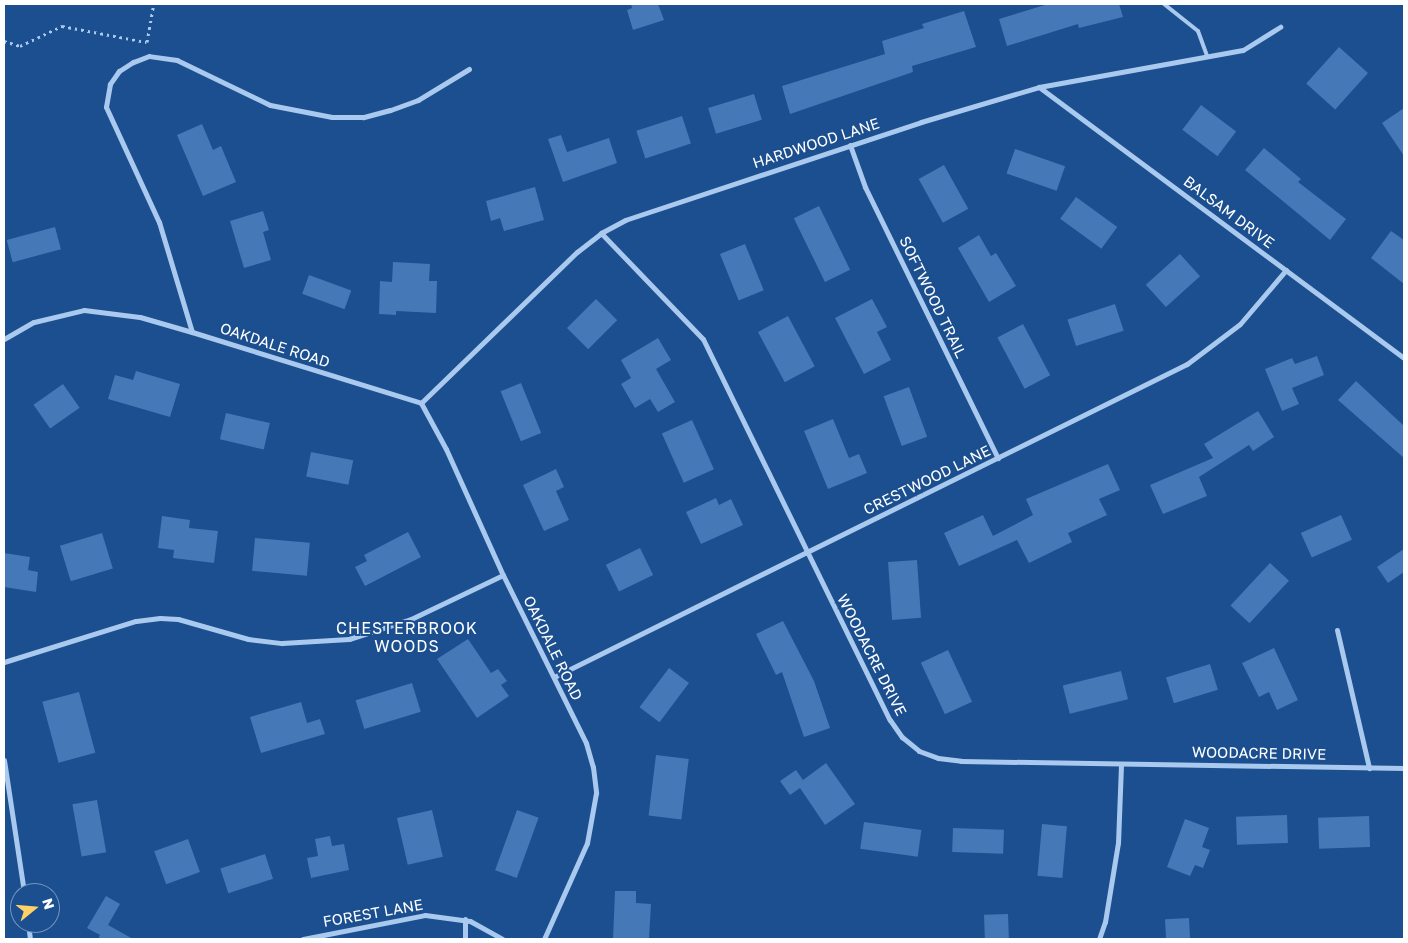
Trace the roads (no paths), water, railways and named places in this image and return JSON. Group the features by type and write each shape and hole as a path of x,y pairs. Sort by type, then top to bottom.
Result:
{"street":[{"name":"HARDWOOD LANE","path":"421,402 577,252 601,233 657,208 850,145 1039,87 1243,50 1280,27"},
{"path":"192,332 158,222 106,106 110,84 120,71 132,62 149,56 177,60 270,105 332,117 363,117 418,100 469,69"},
{"name":"BALSAM DRIVE","path":"1039,87 1404,358"},
{"name":"SOFTWOOD TRAIL","path":"850,145 865,187 998,458"},
{"name":"WOODACRE DRIVE","path":"601,233 703,339 890,720 902,737 919,751 956,761 1404,768"},
{"name":"CRESTWOOD LANE","path":"554,677 808,553 1207,352 1240,324 1286,270"},
{"name":"OAKDALE ROAD","path":"4,339 34,322 84,310 140,316 421,402 503,575 586,742 596,793 587,843 544,939"},
{"path":"4,662 136,620 160,618 178,619 248,639 282,643 349,639 411,619 503,575"},
{"path":"1337,630 1369,768"},
{"path":"4,760 22,883"},
{"path":"1099,939 1114,869 1121,764"},
{"name":"FOREST LANE","path":"303,939 425,915 465,920 502,939"},
{"path":"465,920 465,939"}],"lane":[{"path":"1164,4 1198,31 1207,56"}],"district":[{"name":"CHESTERBROOK WOODS","path":"407,637"}]}
